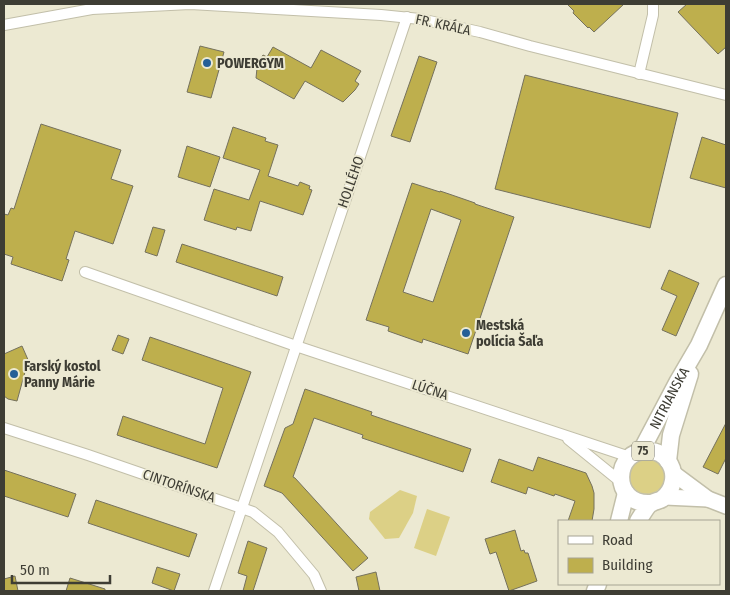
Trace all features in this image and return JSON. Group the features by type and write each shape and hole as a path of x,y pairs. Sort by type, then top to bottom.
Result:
{"main road":[{"name":"NITRIANSKA","path":"619,520 624,488 621,476 623,465 635,454 699,345 726,285"},
{"name":"NITRIANSKA","path":"639,520 658,500 668,493 673,484 671,435 699,345"},
{"name":"75","path":"635,454 646,450 656,452 664,457 671,467"},
{"path":"671,467 708,499 726,506"},
{"path":"624,488 630,498 640,503 658,500 708,499"}],"street":[{"name":"FR. KRÁĽA","path":"4,25 92,9 190,4 420,18 726,95"},
{"path":"639,74 653,15 653,4"},
{"name":"HOLLÉHO","path":"214,591 407,18"},
{"path":"85,272 296,346"},
{"name":"LÚČNA","path":"296,346 469,402 563,435 635,454"},
{"name":"CINTORÍNSKA","path":"4,428 253,512 278,532 314,575 321,591"},
{"name":"LÚČNA","path":"563,435 624,488"}],"shaded area":[{"path":"647,458 654,459 660,463 664,469 664,483 660,489 654,493 647,494 640,493 634,489 630,483 629,476 630,469 634,463 640,459"},
{"path":"400,490 417,496 413,513 399,538 385,539 369,519 370,512"},
{"path":"427,509 450,517 436,556 414,548"}],"building":[{"path":"567,4 624,4 594,32 573,13 574,11"},
{"path":"687,4 726,4 726,47 718,54 678,12"},
{"path":"200,46 224,52 211,98 187,92"},
{"path":"273,47 311,68 321,50 361,71 355,81 359,84 343,102 305,81 294,99 256,78 260,60 263,55 267,57"},
{"path":"419,56 437,62 410,142 391,136"},
{"path":"525,75 678,113 650,228 495,189"},
{"path":"41,124 121,150 111,179 133,186 113,244 75,231 66,259 69,260 62,281 11,264 13,257 4,254 4,214 8,215 11,208 14,209"},
{"path":"233,127 266,138 265,141 278,145 268,176 298,186 300,182 310,186 309,189 312,190 303,215 260,201 251,231 237,227 236,230 204,220 214,189 249,200 260,170 223,158"},
{"path":"702,137 726,145 726,188 690,178"},
{"path":"187,146 220,157 210,187 178,177"},
{"path":"412,183 514,217 468,354 423,339 422,343 388,331 389,327 366,320","holes":["431,209 461,220 433,302 403,292"]},
{"path":"153,227 165,230 157,256 145,252"},
{"path":"182,244 283,277 277,296 176,262"},
{"path":"669,270 699,283 676,336 662,330 677,296 661,289"},
{"path":"118,335 129,339 123,354 112,350"},
{"path":"150,337 251,372 217,468 117,435 123,416 205,444 223,388 142,360"},
{"name":"Farský kostol Panny Márie","path":"22,346 29,362 34,368 25,372 17,401 4,396 4,354"},
{"path":"305,389 372,412 371,415 471,449 463,472 362,438 363,435 314,418 293,477 368,558 353,571 282,493 264,486 285,428 293,424"},
{"path":"726,423 726,458 718,474 703,467"},
{"path":"538,457 586,473 594,493 592,520 568,520 575,501 528,487 526,494 491,482 499,459 533,471"},
{"path":"4,470 76,494 68,517 4,496"},
{"path":"96,500 197,534 189,557 88,523"},
{"path":"515,530 521,551 524,550 525,553 528,553 537,581 509,591 496,552 490,554 485,539"},
{"path":"248,541 267,548 253,591 243,591 247,576 238,573"},
{"path":"157,567 180,574 174,591 152,583"},
{"path":"376,572 380,591 359,591 356,577"},
{"path":"15,576 18,591 4,591 4,579"},
{"path":"70,578 105,589 105,591 66,591"}],"place":[{"name":"POWERGYM","path":"207,63"},
{"name":"Mestská polícia Šaľa","path":"466,333"},
{"name":"Farský kostol Panny Márie","path":"14,374"}]}
